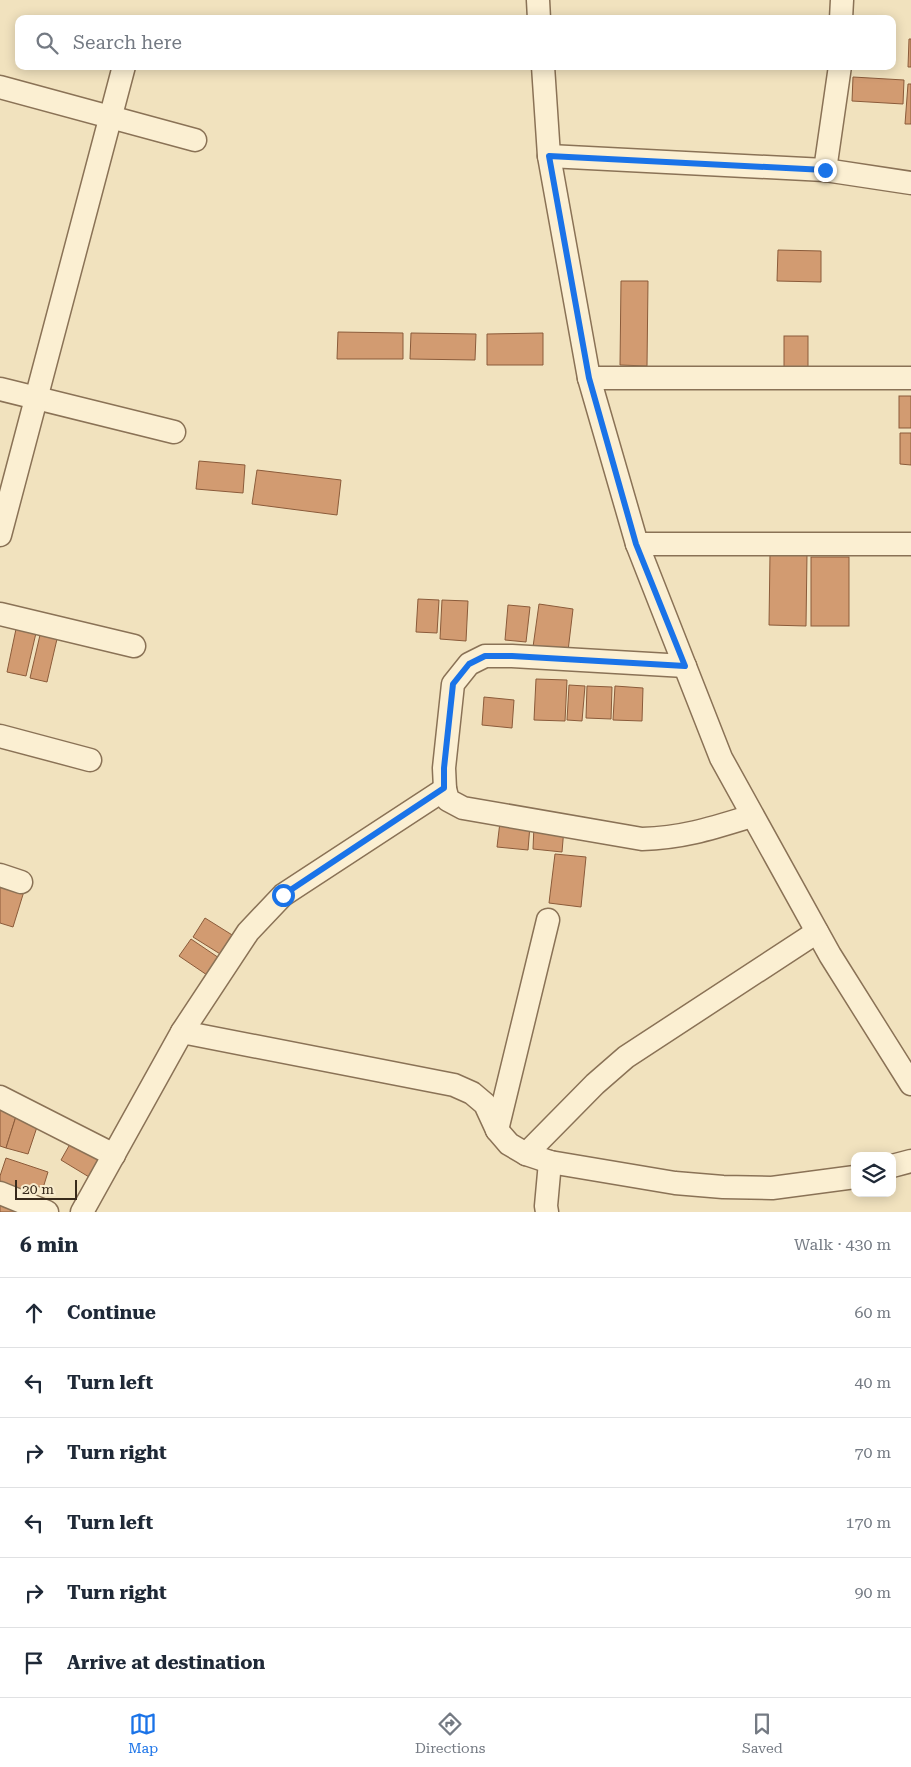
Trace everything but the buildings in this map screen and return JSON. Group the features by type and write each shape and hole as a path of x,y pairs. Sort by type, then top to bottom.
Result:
{"street":[{"path":"538,0 539,15"},
{"path":"841,15 842,0"},
{"path":"0,535 123,70"},
{"path":"542,70 549,156 589,378 636,544 721,758 817,932 911,1084"},
{"path":"825,170 839,70"},
{"path":"0,87 195,140"},
{"path":"549,156 825,170 911,183"},
{"path":"589,378 911,378"},
{"path":"0,389 174,432"},
{"path":"636,544 911,544"},
{"path":"0,614 134,646"},
{"path":"685,666 512,656 485,656 469,664 453,684 444,768 444,788 448,800 463,808 642,838 668,838 697,833 752,816"},
{"path":"0,736 90,760"},
{"path":"82,1212 182,1032 248,932 283,895 444,788"},
{"path":"497,1130 548,920"},
{"path":"526,1154 595,1084 626,1057 817,932"},
{"path":"182,1032 454,1085 472,1093 485,1104 497,1130 509,1144 526,1154 550,1162 675,1183 723,1187 772,1188 851,1178"},
{"path":"0,1097 114,1155"},
{"path":"896,1165 911,1161"},
{"path":"547,1212 550,1162"},
{"path":"0,1193 47,1212"}],"route":[{"path":"283,895 444,788 444,768 453,684 469,664 485,656 512,656 685,666 636,544 589,378 549,156 825,170"}]}
